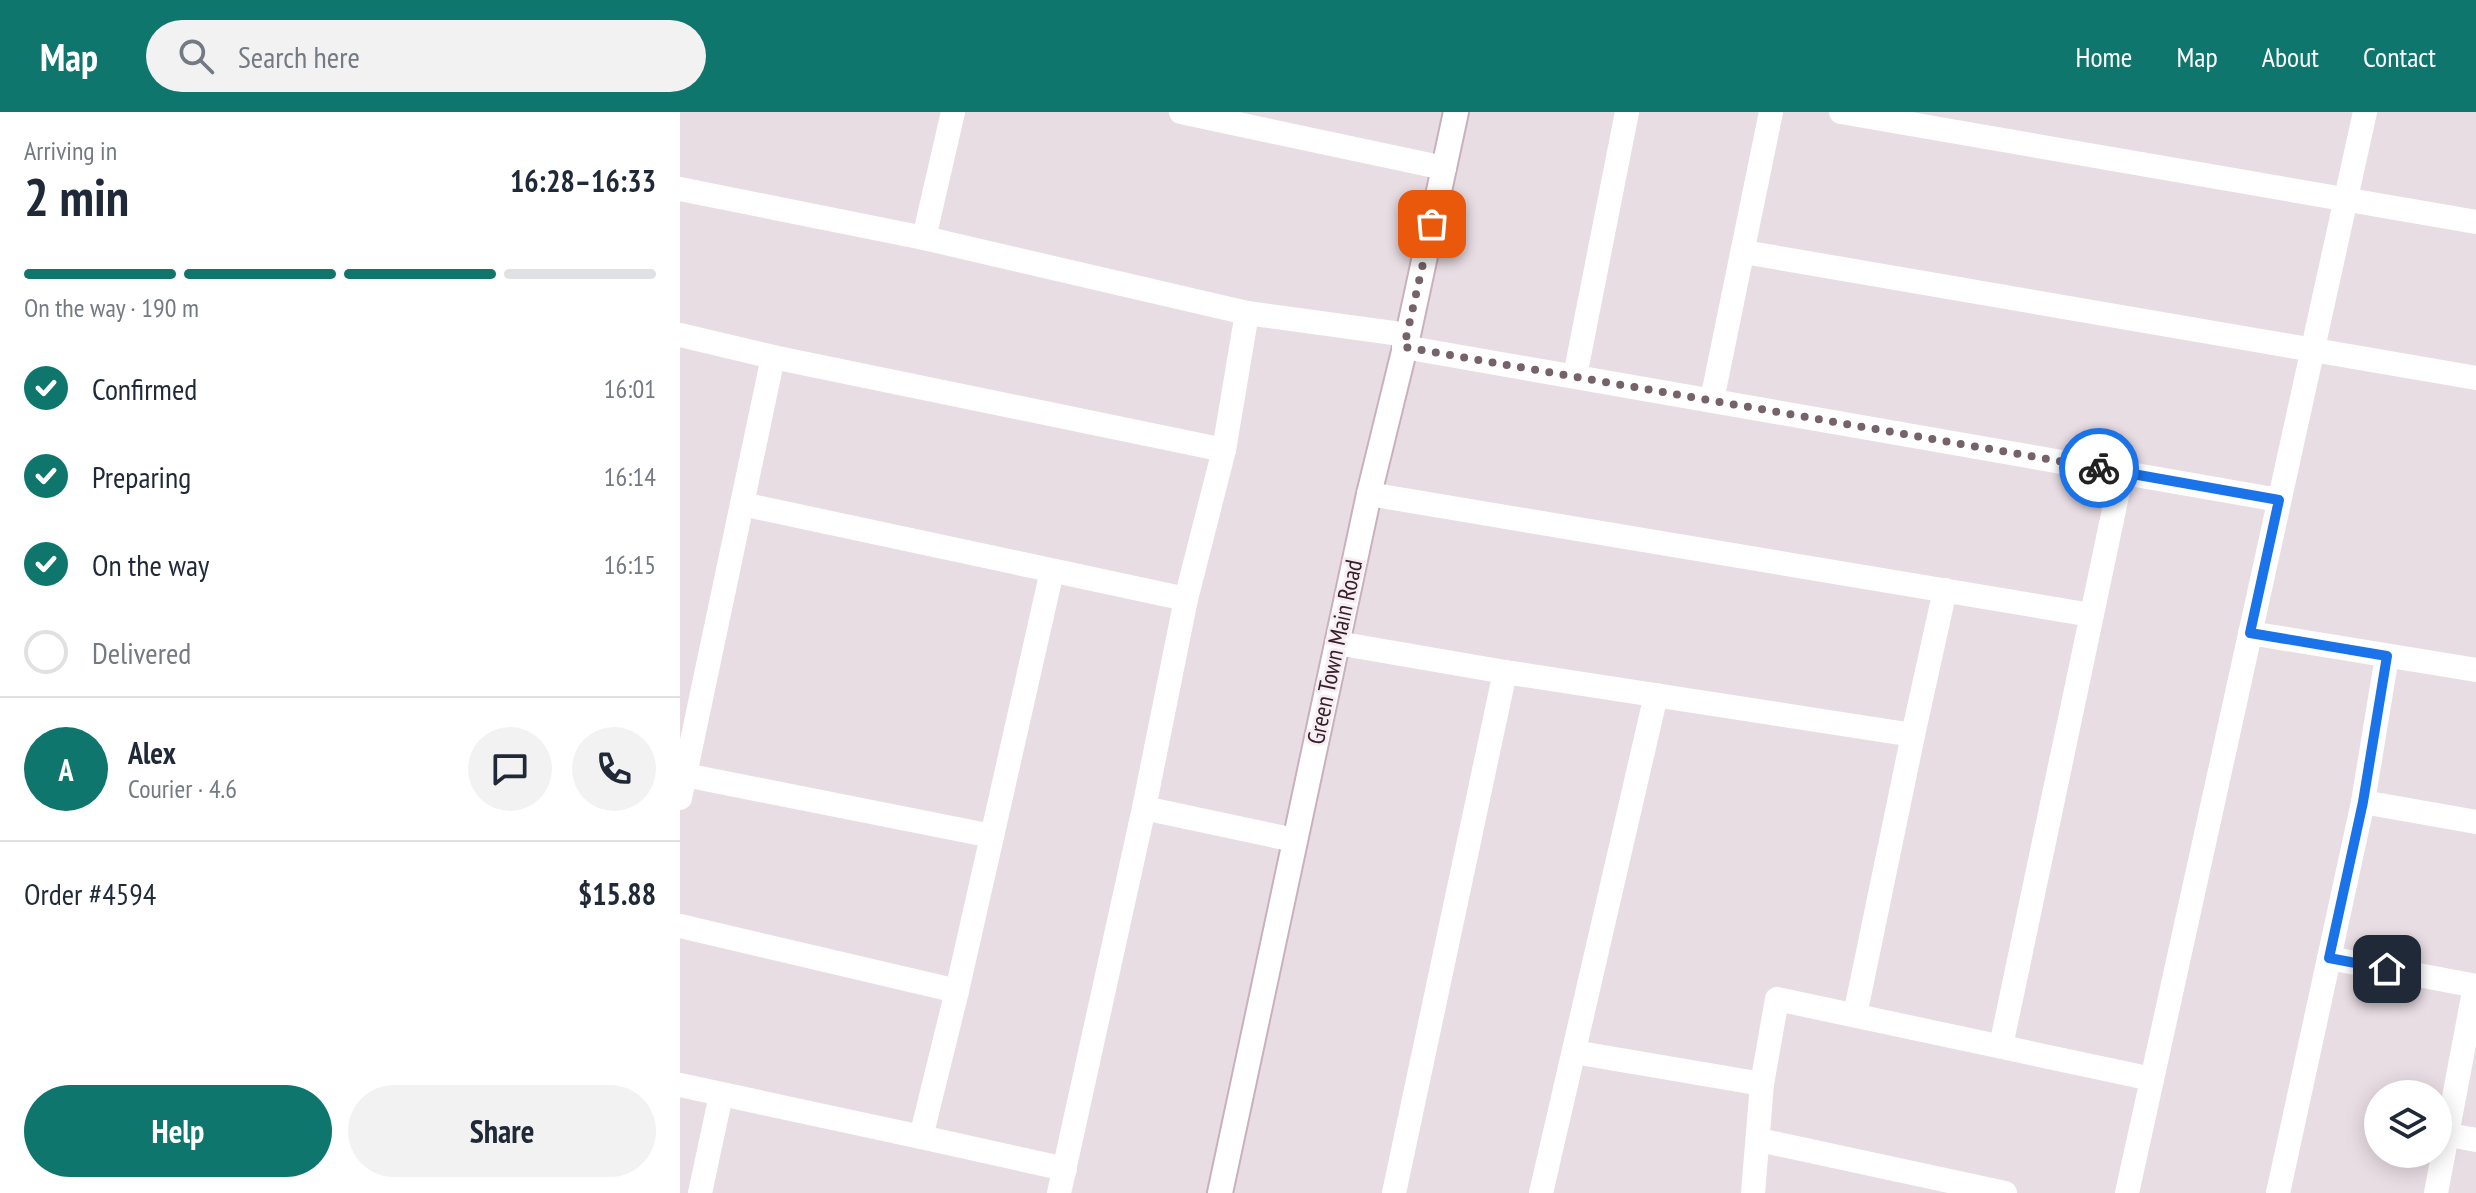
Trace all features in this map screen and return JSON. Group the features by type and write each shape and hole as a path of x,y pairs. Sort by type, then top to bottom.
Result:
{"street":[{"path":"924,238 953,112"},
{"path":"1181,112 1444,168"},
{"name":"Green Town Main Road","path":"1220,1193 1369,494 1456,112"},
{"path":"1575,376 1627,112"},
{"path":"1712,400 1771,112"},
{"path":"1841,112 2476,222"},
{"path":"2127,1193 2365,112"},
{"path":"680,189 924,238 1247,313 1406,341 1575,376 2279,500"},
{"path":"1744,252 2476,378"},
{"path":"1059,1193 1144,808 1186,599 1224,450 1247,313"},
{"path":"680,335 1224,450"},
{"path":"773,357 682,786 992,836"},
{"path":"2001,1046 2122,472"},
{"path":"1369,494 2091,615"},
{"path":"742,504 1186,599"},
{"path":"921,1137 1052,571"},
{"path":"1855,1015 1945,590"},
{"path":"2250,633 2476,670"},
{"path":"1337,643 1913,735"},
{"path":"2278,1193 2363,802 2387,656"},
{"path":"1394,1193 1505,672"},
{"path":"1541,1193 1656,695"},
{"path":"2363,802 2476,822"},
{"path":"1144,808 1294,840"},
{"path":"680,926 957,991"},
{"path":"2329,958 2476,986 2452,1118"},
{"path":"1753,1193 1762,1084 1777,999 2152,1079"},
{"path":"1574,1052 1762,1084"},
{"path":"680,1085 1065,1169"},
{"path":"700,1193 721,1095"},
{"path":"2452,1136 2476,1140"},
{"path":"1759,1140 2005,1193"},
{"path":"2436,1193 2442,1168"}],"way so far":[{"path":"1432,224 1404,347 2099,468"}],"route":[{"path":"2099,468 2279,500 2250,633 2387,656 2363,802 2329,958 2387,969"}]}
